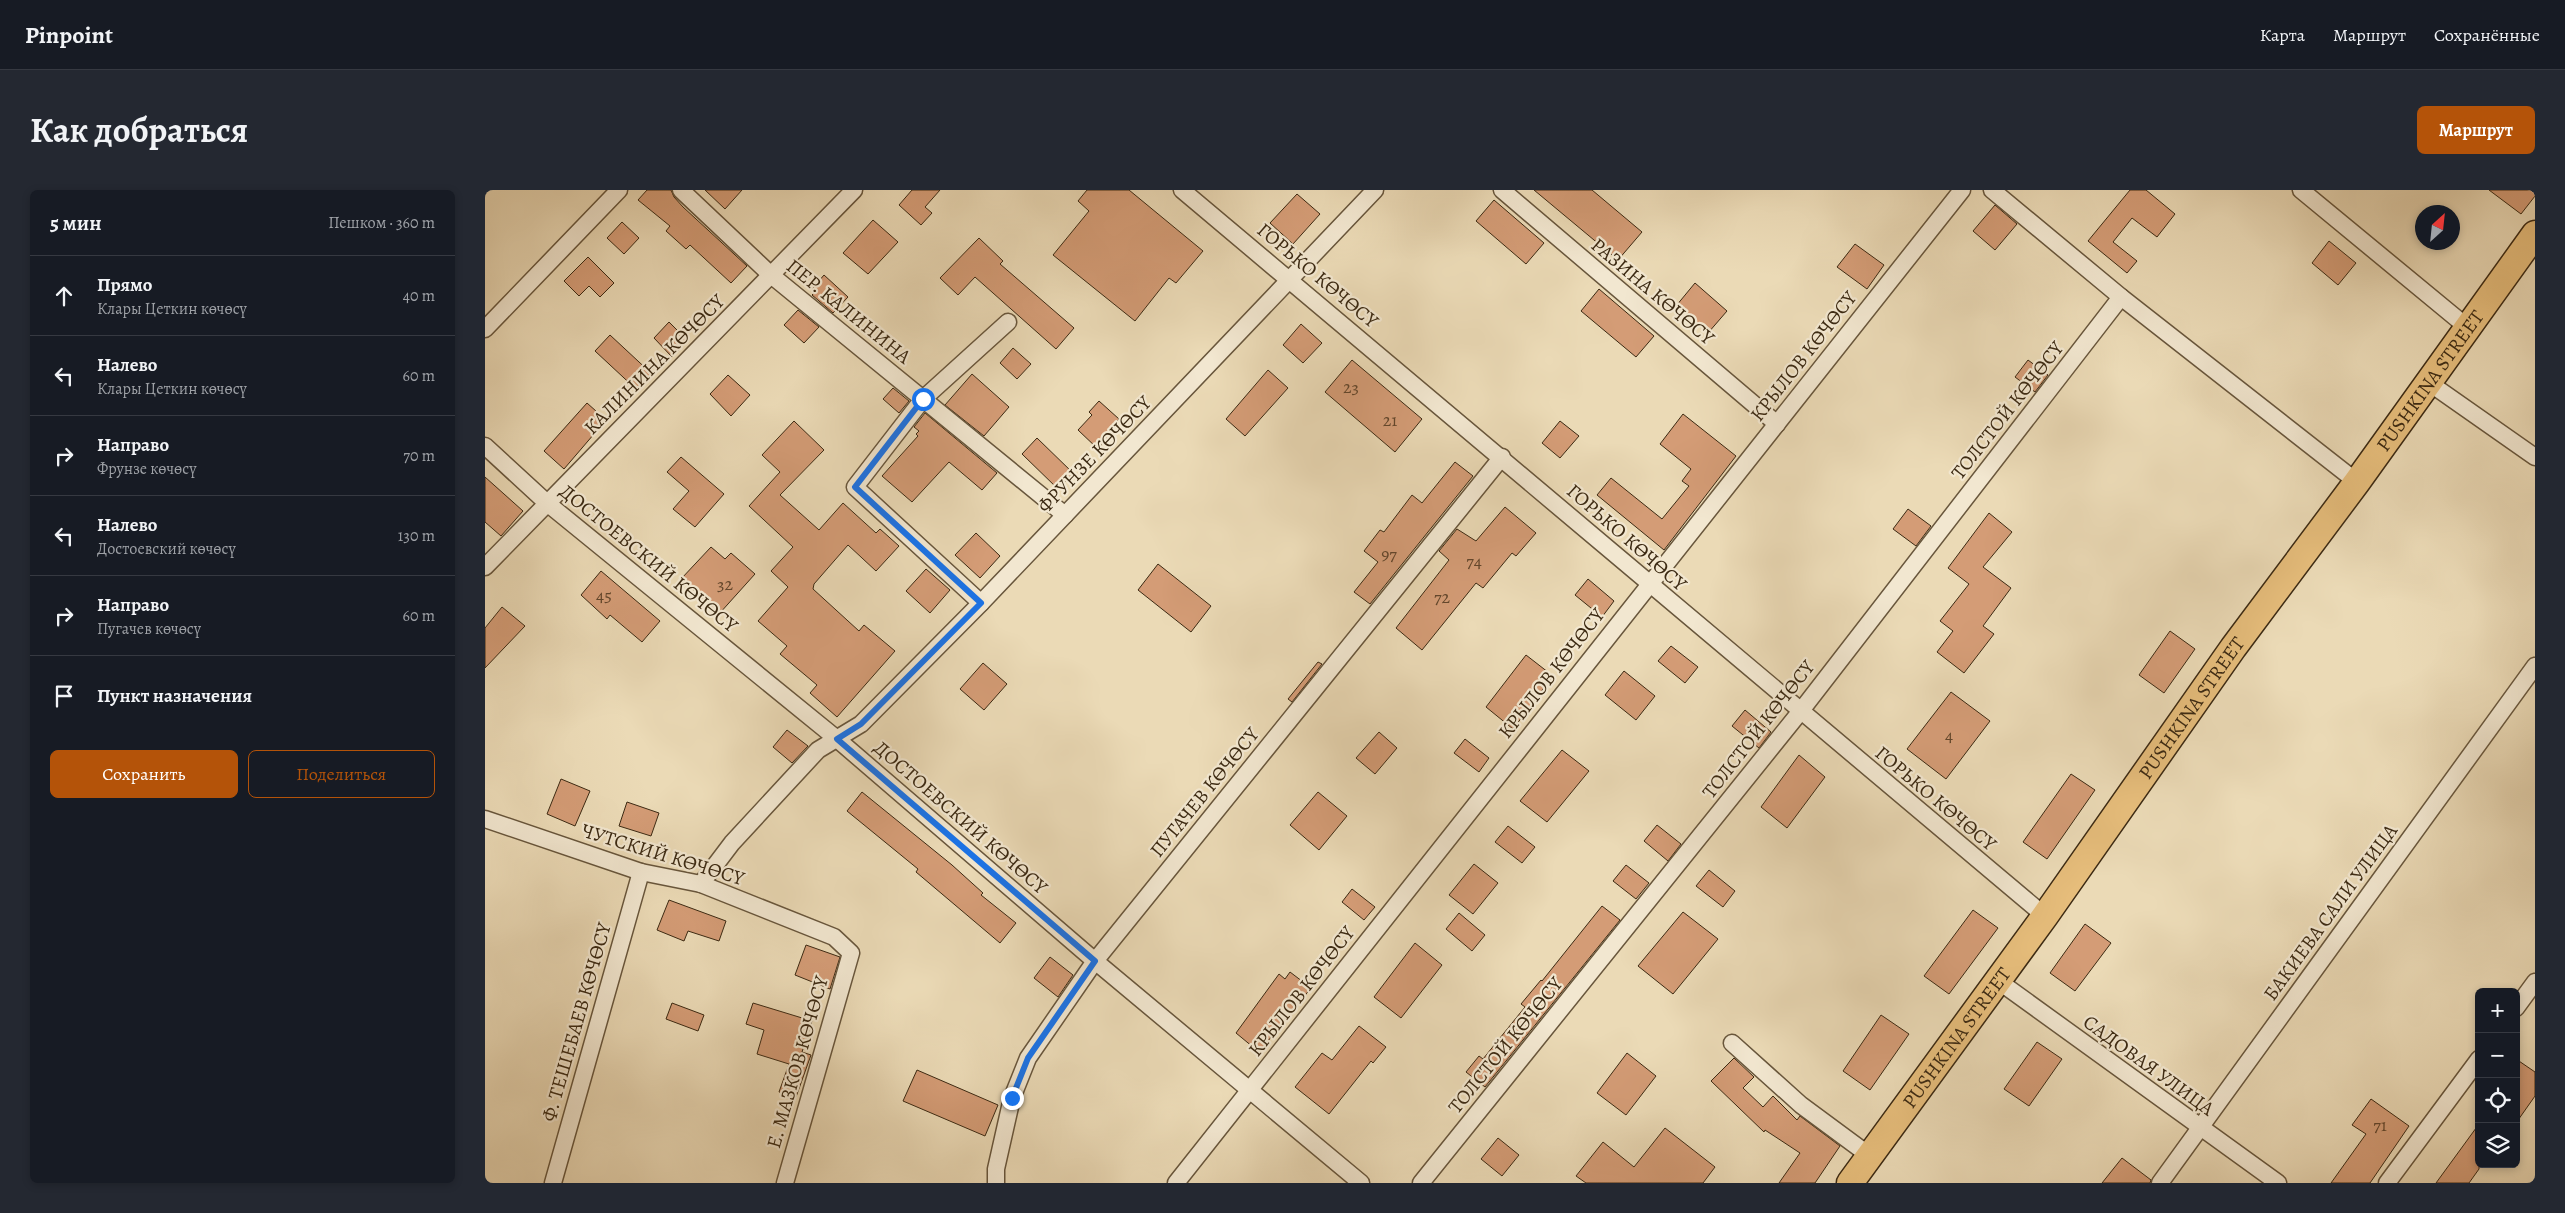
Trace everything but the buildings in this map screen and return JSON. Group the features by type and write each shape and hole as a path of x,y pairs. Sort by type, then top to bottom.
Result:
{"highway":[{"name":"PUSHKINA STREET","path":"1850,1183 2045,916 2233,648 2357,482 2535,234"}],"street":[{"path":"485,329 619,190"},
{"name":"ПЕР. КАЛИНИНА","path":"681,190 771,275 1065,515"},
{"name":"КАЛИНИНА КӨЧӨСҮ","path":"485,567 854,190"},
{"name":"ГОРЬКО КӨЧӨСҮ","path":"1182,190 1502,457 1800,712 2045,916"},
{"name":"ФРУНЗЕ КӨЧӨСҮ","path":"701,884 732,843 818,750 861,724 981,603 1375,190"},
{"name":"РАЗИНА КӨЧӨСҮ","path":"1502,190 1777,424"},
{"name":"КРЫЛОВ КӨЧӨСҮ","path":"1176,1183 1962,190"},
{"path":"1992,190 2121,297 2357,482"},
{"path":"2301,190 2467,327"},
{"name":"ТОЛСТОЙ КӨЧӨСҮ","path":"1421,1183 1800,712 2121,297"},
{"path":"981,603 855,487 923,399 1008,322"},
{"path":"2428,382 2535,457"},
{"name":"ДОСТОЕВСКИЙ КӨЧӨСҮ","path":"485,446 547,502 837,739 1095,961 1361,1183"},
{"name":"ПУГАЧЕВ КӨЧӨСҮ","path":"996,1183 996,1169 1012,1098 1028,1058 1095,961 1502,457"},
{"name":"БАКИЕВА САЛИ УЛИЦА","path":"2160,1183 2535,666"},
{"name":"ЧУТСКИЙ КӨЧӨСҮ","path":"485,819 641,872 701,884 833,937 851,953"},
{"name":"Ф. ТЕШЕБАЕВ КӨЧӨСҮ","path":"553,1183 641,872"},
{"name":"Е. МАЗКОВ КӨЧӨСҮ","path":"785,1183 851,953"},
{"name":"САДОВАЯ УЛИЦА","path":"1997,980 2277,1183"},
{"path":"2520,1003 2535,982"},
{"path":"1732,1043 1801,1105 1870,1156"},
{"path":"2387,1183 2475,1064"}],"route":[{"path":"923,399 855,487 981,603 861,724 837,739 1095,961 1028,1058 1012,1098"}]}
